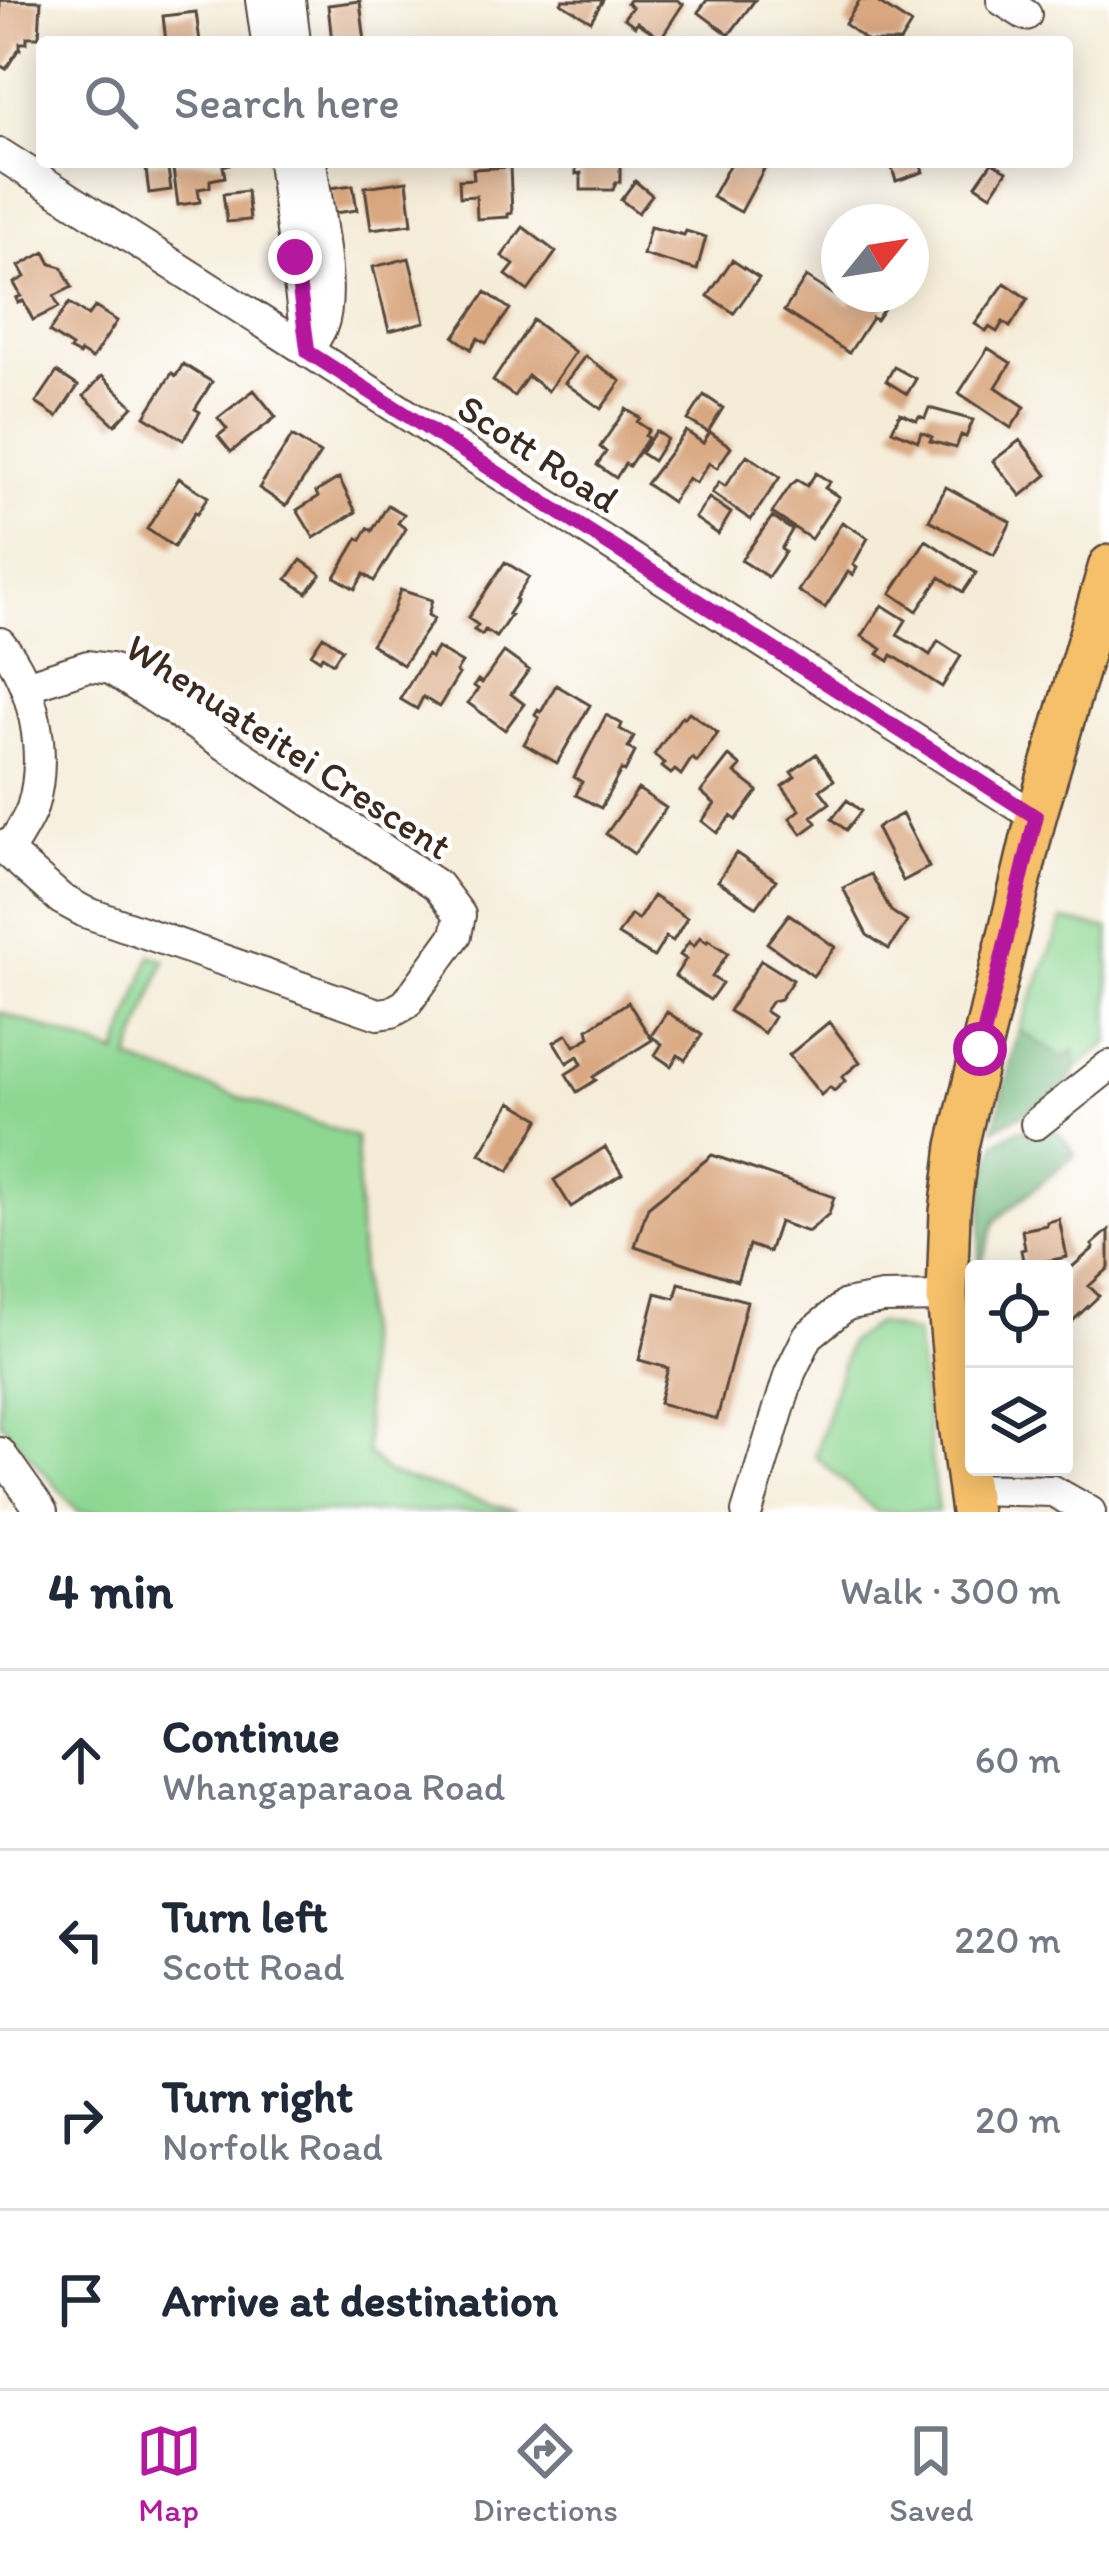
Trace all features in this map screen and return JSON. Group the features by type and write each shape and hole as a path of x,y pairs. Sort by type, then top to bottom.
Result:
{"main road":[{"path":"965,1413 947,1297 958,1146 1036,817 1108,576"}],"street":[{"path":"261,0 266,36"},
{"path":"290,0 294,36"},
{"name":"Scott Road","path":"0,154 1036,817"},
{"path":"284,168 308,352"},
{"path":"308,352 323,324 326,306 312,168"},
{"path":"0,643 26,686 38,783 30,813 4,847"},
{"name":"Whenuateitei Crescent","path":"4,847 61,899 86,911 378,1014 406,1004 456,935 460,915 438,886 111,669 88,666 26,686"},
{"path":"1036,1124 1109,1066"},
{"path":"747,1512 790,1373 808,1336 846,1305 882,1298 947,1297"},
{"path":"0,1454 42,1512"},
{"path":"1058,1476 1092,1512"},
{"path":"970,1500 1053,1492 1092,1512"}],"green space":[{"path":"1063,920 1109,929 1109,1042 1075,1070 1074,1051 1064,1059 1019,1030"},
{"path":"151,955 165,960 129,1060 356,1137 367,1453 387,1473 517,1512 79,1512 0,1422 0,1012 117,1054"},
{"path":"1019,1030 1064,1059 1075,1050 1075,1071 1052,1097 994,1129"},
{"path":"1050,1128 1075,1155 996,1220 979,1260 985,1182 997,1142 1017,1130"},
{"path":"876,1323 916,1334 938,1512 877,1512 815,1456 849,1342"}],"building":[{"path":"0,0 41,1 39,36 20,43 6,69 0,65"},
{"path":"603,0 591,21 561,3"},
{"path":"677,0 683,4 658,36 624,18 632,7 627,3"},
{"path":"707,0 755,0 729,35 698,12"},
{"path":"860,0 874,0 911,24 904,36 860,36 845,24"},
{"path":"360,1 364,36 331,36 328,5"},
{"path":"196,12 199,36 165,36 163,16"},
{"path":"146,168 168,168 171,190 149,193"},
{"path":"173,168 223,168 225,177 198,189 200,202 178,205"},
{"path":"510,168 512,213 508,217 477,219 476,196 460,197 459,180 474,179 473,169"},
{"path":"576,168 620,168 620,182 613,190 581,190 581,173 576,174"},
{"path":"728,168 764,169 741,212 712,197"},
{"path":"892,168 922,168 923,172 896,181"},
{"path":"988,168 1007,171 991,195 976,185"},
{"path":"407,181 412,224 371,229 365,187"},
{"path":"635,181 652,195 638,213 621,200"},
{"path":"353,185 357,210 334,213 330,188"},
{"path":"247,191 250,220 227,222 223,194"},
{"path":"523,227 556,252 528,291 506,275 514,265 502,256"},
{"path":"650,227 706,237 697,270 643,255"},
{"path":"45,252 51,264 62,267 72,287 54,296 59,307 33,320 23,301 18,303 16,298 21,296 14,283 25,277 19,266"},
{"path":"409,258 425,322 389,331 373,267"},
{"path":"732,260 759,278 734,313 708,296"},
{"path":"806,277 821,287 821,312 882,312 876,320 872,318 849,353 784,311"},
{"path":"1005,283 1028,299 1010,327 1003,322 997,332 989,327 986,331 975,324"},
{"path":"486,292 510,309 486,343 478,338 471,349 454,337"},
{"path":"69,303 88,316 95,307 117,321 92,359 70,350 49,332"},
{"path":"533,320 575,352 548,391 528,376 514,396 493,381"},
{"path":"988,348 1011,363 996,387 1025,407 1011,428 959,393"},
{"path":"585,356 621,381 601,409 565,383"},
{"path":"183,364 212,382 183,440 145,416"},
{"path":"894,367 916,379 907,394 886,381"},
{"path":"57,372 78,386 57,417 36,403"},
{"path":"102,376 133,406 115,425 84,396"},
{"path":"254,390 276,417 231,452 218,436 227,429 218,418"},
{"path":"704,395 723,408 708,432 688,420"},
{"path":"929,408 973,420 956,448 930,441 932,437 921,432 918,441 892,430 900,413 917,420 925,418"},
{"path":"626,409 640,418 637,422 649,430 648,438 616,478 597,465 606,452 600,447"},
{"path":"656,431 667,439 653,461 641,453"},
{"path":"686,431 703,443 710,432 731,447 717,468 709,463 696,483 688,478 672,502 646,484"},
{"path":"292,436 320,454 286,506 259,488"},
{"path":"1020,440 1047,475 1021,496 993,461"},
{"path":"747,455 780,477 751,520 712,493 719,482 725,486"},
{"path":"816,473 830,482 825,488 839,497 811,539 772,513 791,485 797,480 807,486"},
{"path":"179,478 208,497 174,547 147,529"},
{"path":"339,478 356,512 314,538 297,510"},
{"path":"946,487 1011,522 994,555 929,520"},
{"path":"709,498 731,513 718,534 695,518"},
{"path":"388,505 404,514 398,523 406,529 374,581 364,574 355,589 335,577 358,538 368,528 372,531"},
{"path":"772,517 792,530 781,549 785,552 768,577 741,560"},
{"path":"842,522 868,538 853,565 857,568 853,575 848,572 825,608 798,591"},
{"path":"926,540 976,573 963,592 940,577 917,611 891,593"},
{"path":"301,560 321,574 307,593 287,579"},
{"path":"505,562 529,577 496,637 485,630 482,635 468,618"},
{"path":"400,590 432,600 428,615 434,619 403,665 371,644 393,611"},
{"path":"882,605 906,620 897,635 930,655 938,641 961,656 942,687 892,655 889,661 878,654 882,649 862,636"},
{"path":"323,636 342,649 333,663 311,654"},
{"path":"437,648 462,663 459,674 439,707 423,697 417,709 400,699 427,655 431,658"},
{"path":"504,652 529,670 511,694 524,704 505,730 468,703 478,680 482,683"},
{"path":"556,685 590,705 557,763 524,744 539,718 535,715"},
{"path":"689,712 718,733 697,762 692,758 681,775 675,770 671,774 654,755"},
{"path":"606,715 634,737 628,748 635,752 601,808 576,795 582,782 574,777"},
{"path":"816,754 834,780 820,790 830,803 812,816 817,823 802,834 790,818 800,810 782,786 795,777 791,772"},
{"path":"729,756 741,766 735,773 758,791 736,820 731,816 717,833 702,821 715,804 701,792"},
{"path":"638,789 666,808 634,854 606,834"},
{"path":"847,800 861,811 846,830 832,819"},
{"path":"902,814 929,867 903,881 876,828"},
{"path":"736,853 776,880 757,907 718,881"},
{"path":"871,874 891,911 907,922 889,949 867,935 843,888"},
{"path":"653,896 687,918 673,941 666,937 654,957 618,935 631,915 638,920"},
{"path":"789,914 835,947 813,976 767,943"},
{"path":"700,937 728,953 712,977 722,983 710,1000 675,976 686,959 680,955 689,942 694,946"},
{"path":"761,960 793,980 765,1011 774,1017 764,1033 729,1011"},
{"path":"628,1002 652,1040 577,1092 566,1074 582,1064 578,1056 567,1063 554,1042 567,1034 575,1046 590,1037 588,1029"},
{"path":"667,1012 702,1035 685,1060 678,1055 671,1066 655,1055 662,1044 651,1036"},
{"path":"829,1022 860,1062 834,1091 830,1087 821,1095 789,1055"},
{"path":"511,1102 540,1119 509,1171 480,1154"},
{"path":"605,1147 622,1174 571,1207 554,1180"},
{"path":"712,1155 834,1197 829,1214 808,1232 779,1222 769,1252 749,1245 737,1281 635,1246 648,1207"},
{"path":"1059,1219 1067,1257 1023,1260 1022,1230"},
{"path":"1109,1230 1109,1268 1089,1286 1099,1296 1073,1321 1073,1266"},
{"path":"679,1283 747,1301 717,1419 659,1403 668,1368 639,1360 656,1293 675,1298"}],"route":[{"path":"295,257 308,352 1036,817 980,1049"}]}
